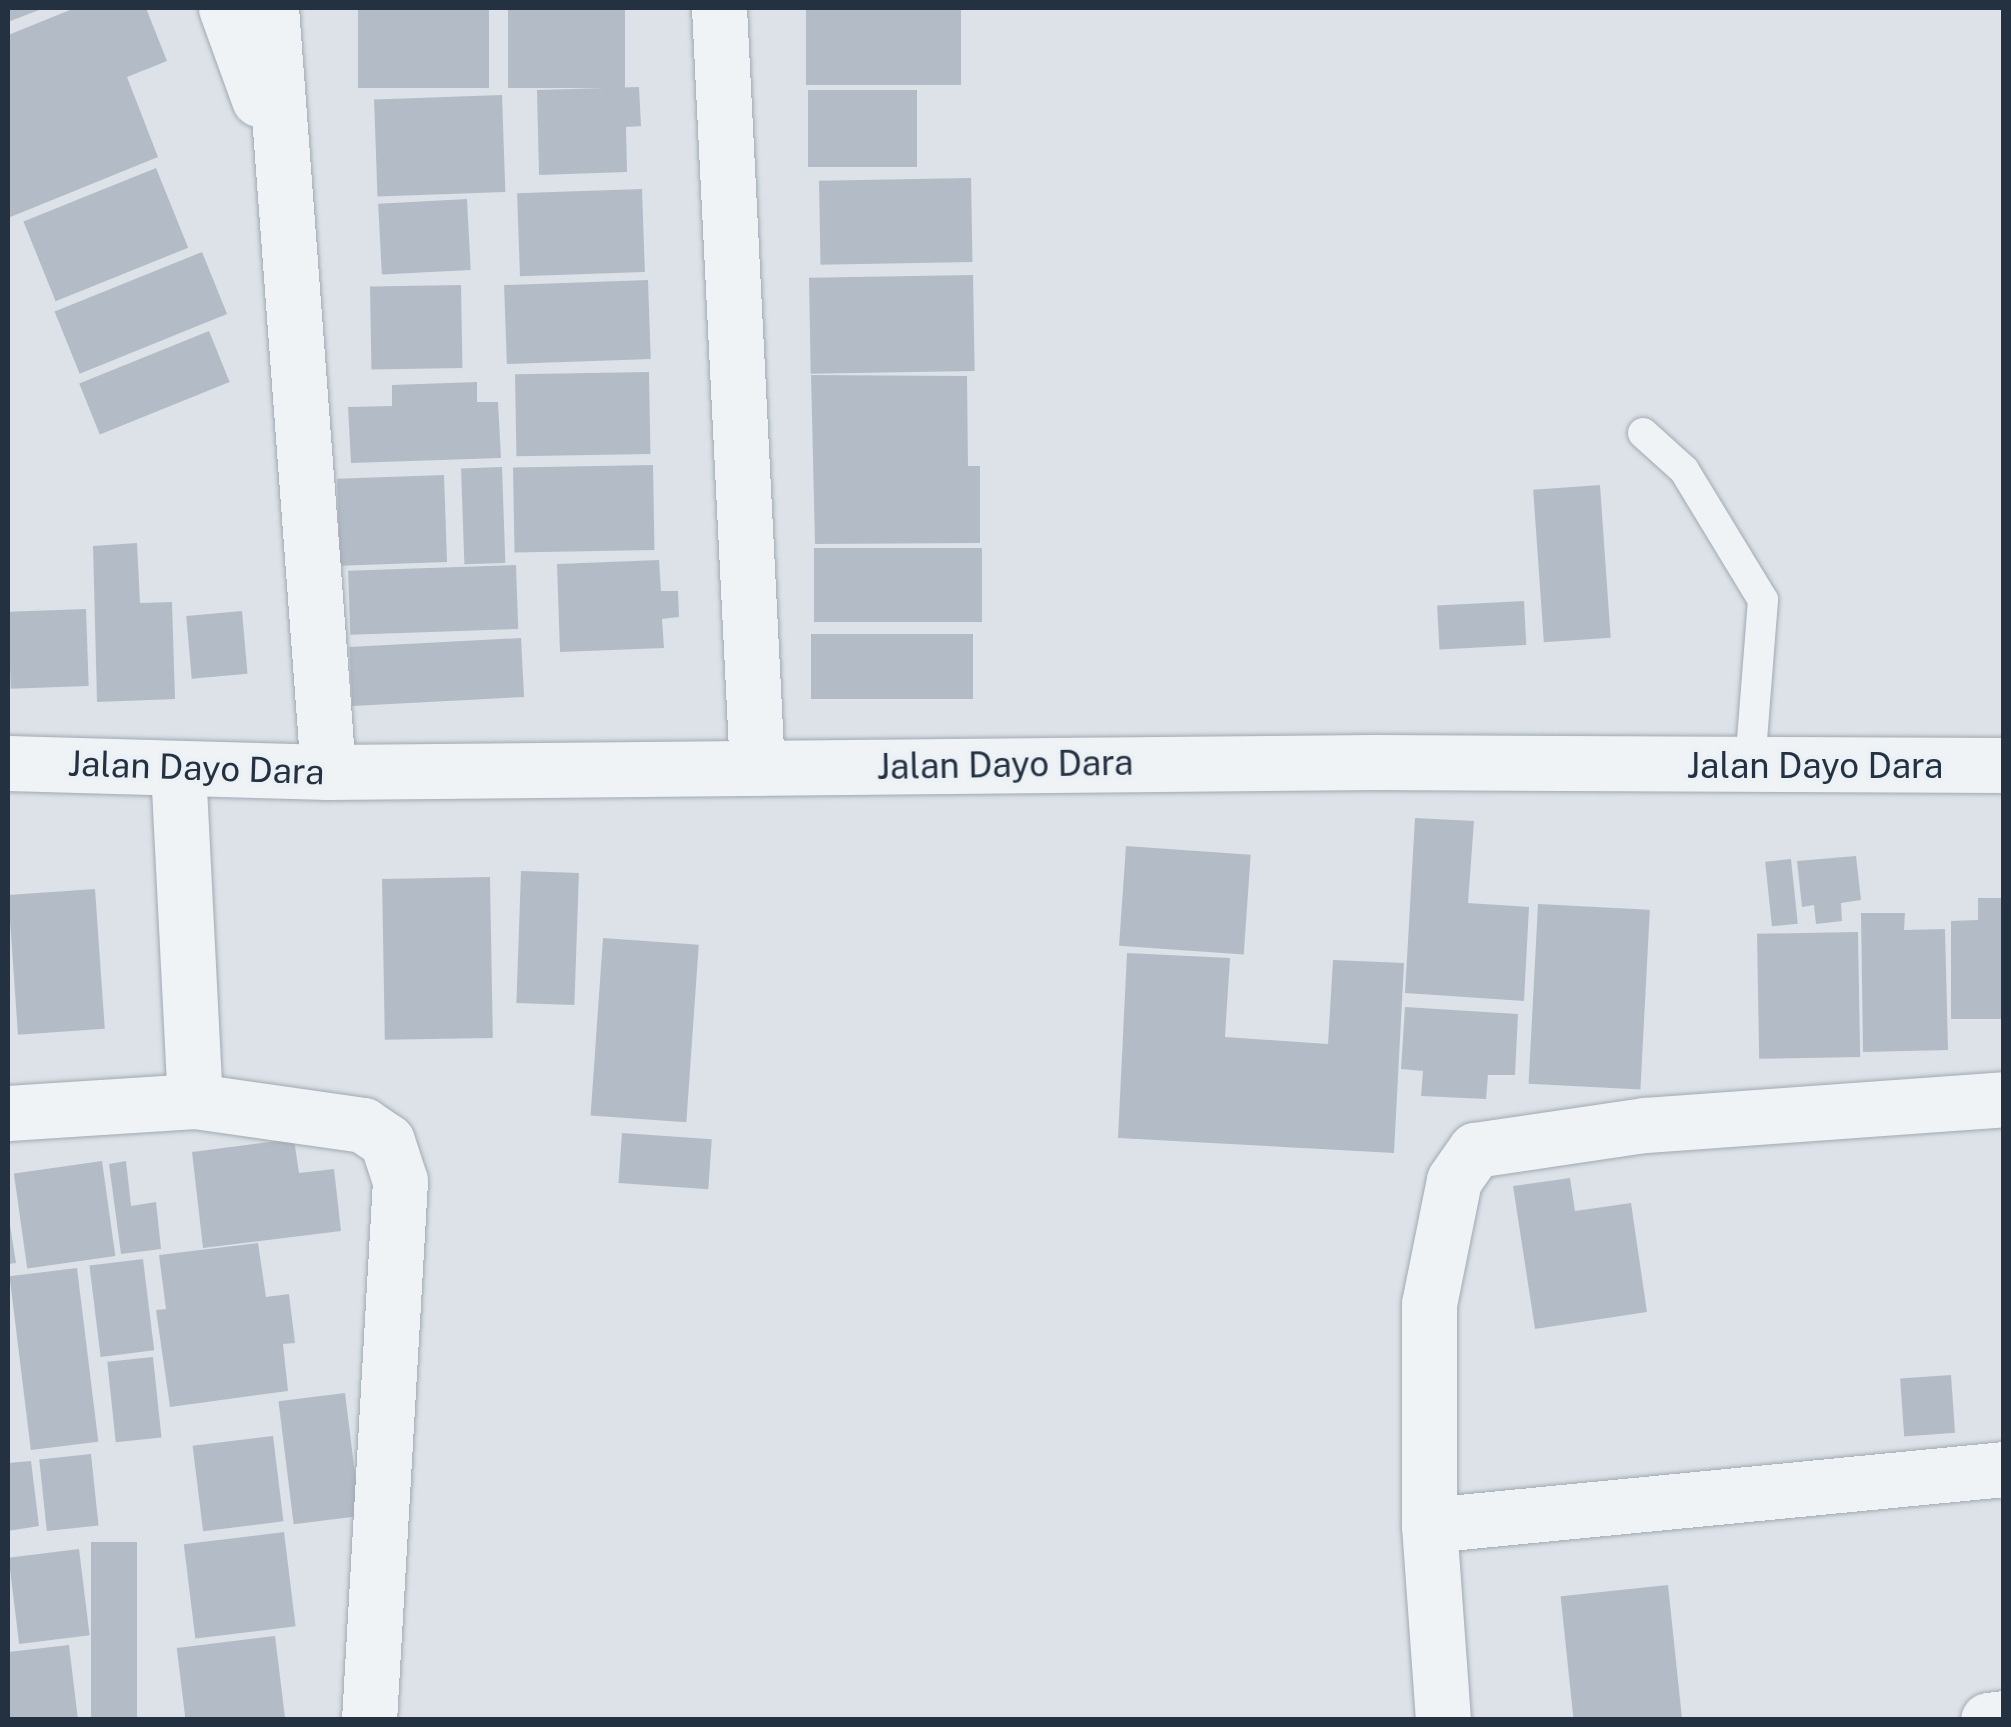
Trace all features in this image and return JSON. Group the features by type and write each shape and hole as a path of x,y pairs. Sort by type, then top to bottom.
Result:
{"street":[{"path":"226,8 278,153"},
{"path":"271,8 278,153 328,772"},
{"path":"719,8 758,768"},
{"name":"Jalan Dayo Dara","path":"8,763 328,772 2004,765"},
{"path":"178,768 194,1101"},
{"path":"1443,1720 1428,1525 1429,1304 1454,1180 1475,1150 1645,1125 2004,1099"},
{"path":"8,1114 194,1101 363,1125 386,1140 400,1181 369,1720"},
{"path":"1428,1525 2004,1469"},
{"path":"1988,1720 2004,1718"}],"lane":[{"path":"1643,433 1684,470 1763,600 1750,766"}],"building":[{"path":"8,8 44,8 8,22"},
{"path":"75,8 146,8 167,61 127,77 158,157 8,218 8,35"},
{"path":"358,8 489,8 489,88 358,88"},
{"path":"508,8 625,8 625,88 508,88"},
{"path":"806,8 961,8 961,85 806,85"},
{"path":"639,87 641,126 626,127 627,172 539,175 537,90"},
{"path":"808,90 917,90 917,167 808,167"},
{"path":"502,95 505,192 377,196 374,99"},
{"path":"156,168 188,248 56,301 23,222"},
{"path":"971,178 972,262 820,265 819,181"},
{"path":"642,189 645,272 520,276 517,193"},
{"path":"467,199 471,270 382,275 378,204"},
{"path":"202,252 227,314 80,374 55,312"},
{"path":"973,275 975,371 811,374 809,278"},
{"path":"648,280 651,359 507,364 504,285"},
{"path":"461,285 462,368 371,370 370,287"},
{"path":"209,331 230,382 100,434 79,383"},
{"path":"649,372 650,454 516,456 515,374"},
{"path":"811,375 967,376 968,466 980,466 980,543 815,544"},
{"path":"477,382 477,402 498,402 501,458 351,463 348,407 392,406 392,385"},
{"path":"653,465 654,550 515,552 513,467"},
{"path":"502,467 505,563 464,564 461,468"},
{"path":"444,475 447,562 340,566 337,479"},
{"path":"1600,485 1611,638 1544,642 1533,490"},
{"path":"137,543 140,603 172,602 175,699 97,702 93,546"},
{"path":"814,548 982,548 982,622 814,622"},
{"path":"659,560 661,591 678,591 679,617 662,619 664,648 560,652 557,564"},
{"path":"516,565 518,629 350,635 348,571"},
{"path":"1524,601 1526,645 1439,649 1437,606"},
{"path":"86,609 89,686 11,689 8,612"},
{"path":"242,611 247,674 192,679 186,616"},
{"path":"811,634 973,634 973,699 811,699"},
{"path":"521,638 524,697 352,706 349,647"},
{"path":"1415,818 1474,821 1468,903 1529,907 1524,1001 1405,993"},
{"path":"1126,846 1251,855 1244,954 1119,946"},
{"path":"1856,856 1861,900 1841,903 1842,921 1816,924 1814,905 1802,907 1797,861"},
{"path":"1791,859 1798,924 1772,926 1765,862"},
{"path":"521,871 579,873 574,1005 516,1003"},
{"path":"490,877 493,1038 385,1040 382,879"},
{"path":"95,889 105,1029 18,1035 8,895"},
{"path":"1978,898 2004,898 2004,1019 1951,1019 1951,921 1978,920"},
{"path":"1538,904 1650,910 1640,1090 1529,1084"},
{"path":"1861,913 1905,913 1904,930 1945,929 1948,1050 1863,1052"},
{"path":"1858,932 1860,1057 1759,1059 1757,934"},
{"path":"603,938 699,945 686,1122 591,1116"},
{"path":"1127,953 1230,958 1225,1037 1328,1044 1333,960 1404,963 1394,1153 1118,1138"},
{"path":"1405,1007 1518,1014 1515,1075 1488,1075 1486,1099 1421,1096 1423,1071 1401,1069"},
{"path":"622,1133 712,1139 708,1189 619,1183"},
{"path":"294,1139 299,1173 334,1169 341,1231 203,1248 192,1152"},
{"path":"102,1161 115,1256 27,1268 14,1173"},
{"path":"126,1161 131,1206 156,1202 161,1249 121,1254 109,1164"},
{"path":"1570,1178 1575,1211 1631,1203 1647,1312 1535,1329 1513,1186"},
{"path":"8,1212 16,1263 8,1264"},
{"path":"258,1243 266,1297 289,1294 295,1343 283,1344 288,1391 170,1407 156,1310 166,1309 159,1255"},
{"path":"143,1259 154,1350 101,1357 89,1266"},
{"path":"77,1268 98,1442 31,1450 10,1276"},
{"path":"153,1357 161,1438 116,1442 107,1362"},
{"path":"1951,1375 1955,1433 1904,1436 1900,1379"},
{"path":"345,1393 360,1516 294,1524 278,1401"},
{"path":"273,1436 283,1521 203,1531 193,1446"},
{"path":"91,1454 99,1526 47,1531 39,1459"},
{"path":"31,1461 39,1526 8,1531 8,1463"},
{"path":"284,1532 296,1626 195,1639 184,1544"},
{"path":"91,1542 137,1542 137,1720 91,1720"},
{"path":"79,1549 90,1635 19,1644 9,1558"},
{"path":"1668,1585 1682,1720 1574,1720 1561,1596"},
{"path":"275,1636 285,1717 186,1720 177,1648"},
{"path":"69,1645 78,1720 8,1720 8,1652"}]}
